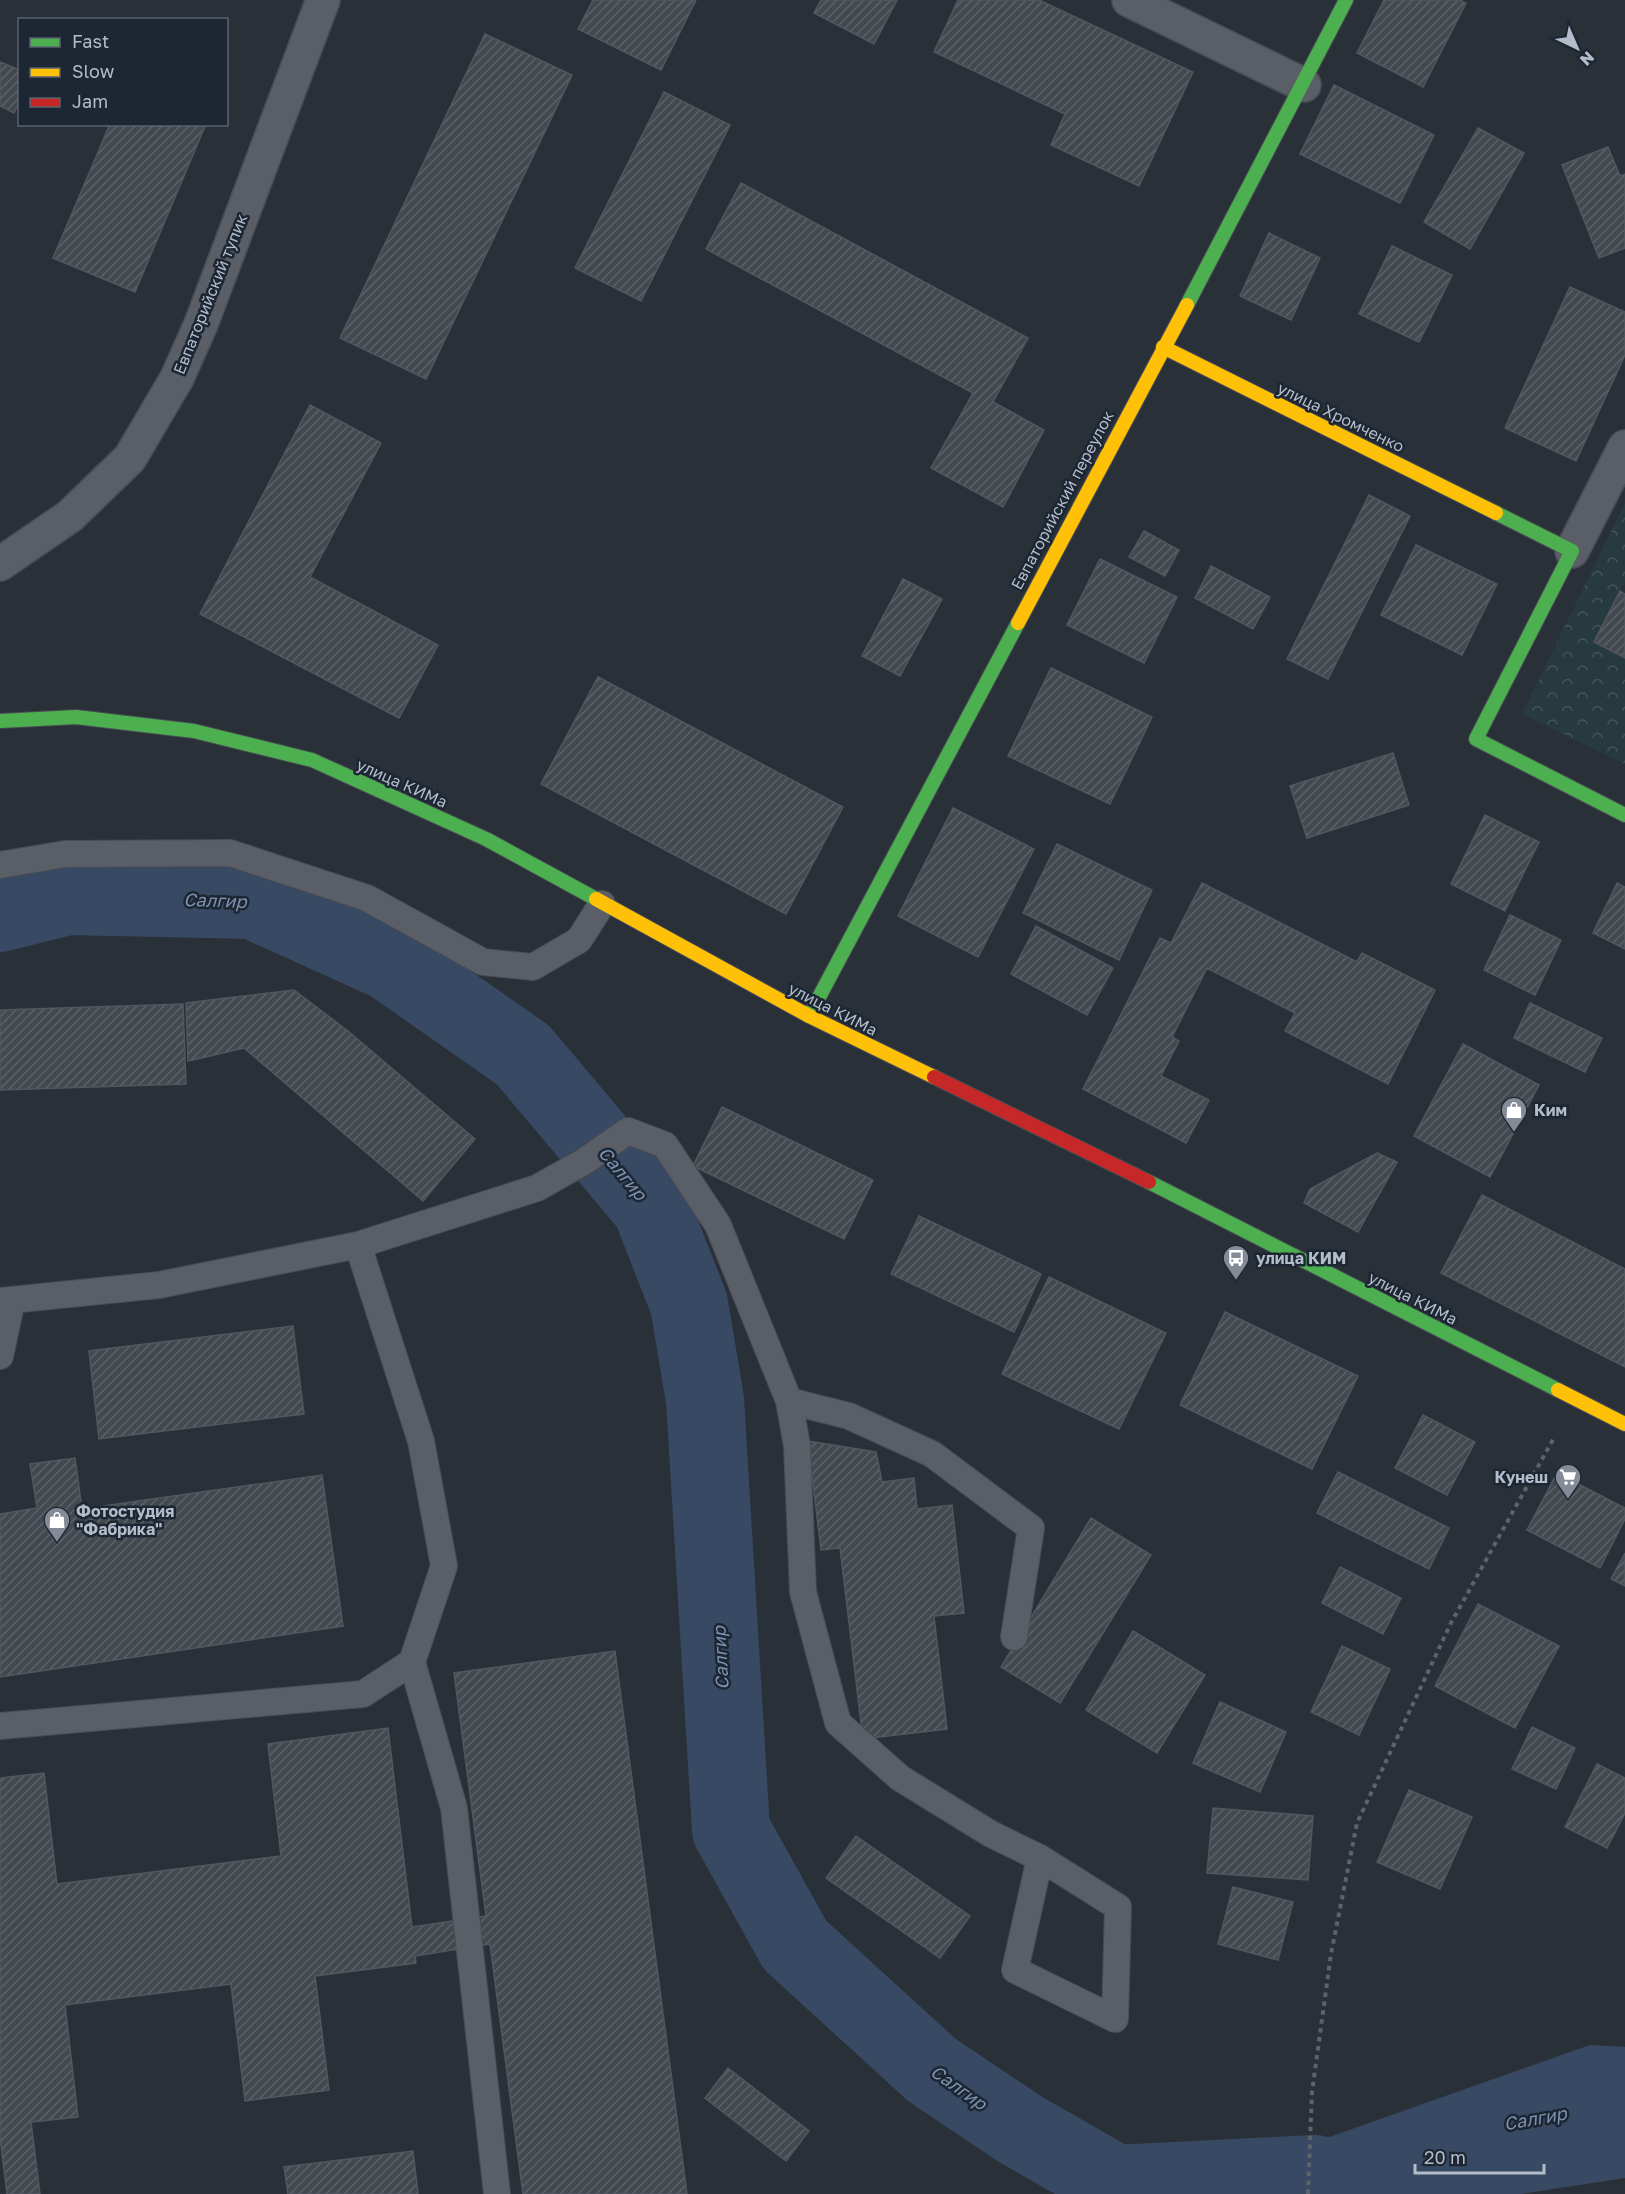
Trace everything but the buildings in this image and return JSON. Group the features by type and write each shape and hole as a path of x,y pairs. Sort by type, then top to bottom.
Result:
{"street":[{"name":"Евпаторийский тупик","path":"0,564 70,516 130,458 177,378 201,324 323,0"},
{"path":"1129,0 1304,85"},
{"name":"Евпаторийский переулок","path":"809,1016 1162,346 1304,85 1346,0"},
{"name":"улица Хромченко","path":"1162,346 1572,551"},
{"path":"1625,447 1476,739 1625,815"},
{"name":"улица КИМа","path":"0,722 76,717 194,731 312,760 486,839 809,1016 1202,1208 1625,1425"}],"lane":[{"path":"0,865 65,854 230,853 367,898 483,962 533,967 579,940 602,904"},
{"path":"0,1356 6,1300 159,1285 358,1245 537,1188 585,1161 628,1131 665,1145 718,1225 789,1401 797,1446 803,1592 838,1723 900,1778 992,1834 1040,1858 1118,1907 1115,2019 1016,1970 1040,1858"},
{"path":"358,1245 421,1441 444,1566 412,1662 454,1808 497,2194"},
{"path":"789,1401 849,1416 932,1454 1031,1528 1014,1637"},
{"path":"0,1726 363,1694 412,1662"}],"path":[{"path":"1308,2194 1312,2092 1331,1954 1357,1823 1451,1623 1555,1436"}],"green space":[{"path":"1625,503 1625,582 1597,639 1625,653 1625,764 1522,714"}],"water":[{"path":"1590,2045 1625,2047 1625,2178 1521,2194 1221,2194 1208,2180"}],"waterway":[{"name":"Салгир","path":"0,913 68,896 253,900 390,962 523,1055 651,1207 689,1304 705,1400 731,1830 795,1945 932,2070 1020,2129 1116,2184 1315,2174"}],"traffic: fast":[{"path":"1187,305 1346,0"},
{"path":"1496,513 1572,551 1476,739 1625,815"},
{"path":"809,1016 1018,623"},
{"path":"0,721 76,717 194,731 312,760 486,839 596,899"},
{"path":"1149,1182 1558,1390"}],"traffic: slow":[{"path":"1018,623 1187,305"},
{"path":"1163,347 1496,513"},
{"path":"596,899 809,1016 934,1077"},
{"path":"1558,1390 1625,1424"}],"traffic: jam":[{"path":"934,1077 1149,1182"}],"place":[{"name":"Ким","path":"1514,1133"},
{"name":"улица КИМ","path":"1236,1281"},
{"name":"Кунеш","path":"1568,1500"},
{"name":"Фотостудия \"Фабрика\"","path":"57,1543"}]}
